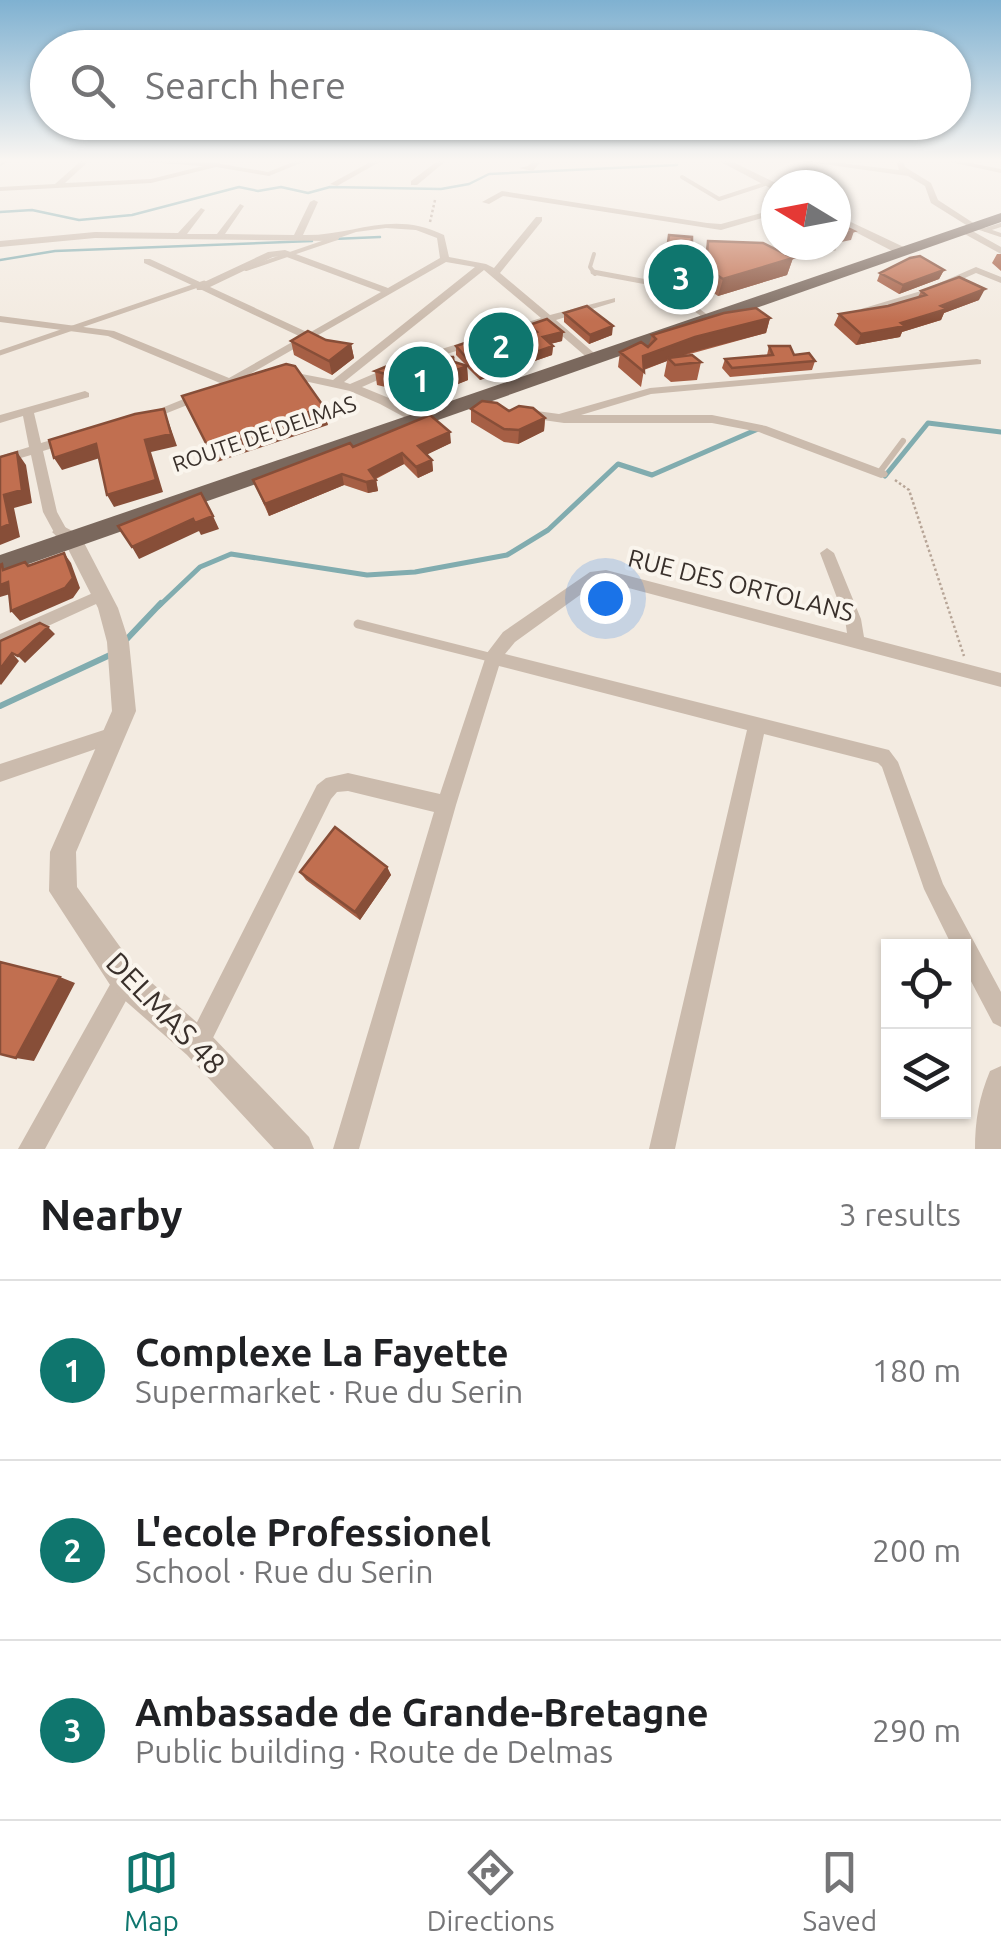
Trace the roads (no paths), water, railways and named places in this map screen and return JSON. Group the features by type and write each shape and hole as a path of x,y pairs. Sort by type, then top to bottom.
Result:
{"main road":[{"name":"ROUTE DE DELMAS","path":"0,554 67,536 900,250 989,224"},
{"name":"ROUTE DE DELMAS","path":"412,417 465,404 590,355"},
{"name":"ROUTE DE DELMAS","path":"0,565 67,536"}],"street":[{"path":"181,236 198,214"},
{"path":"219,236 235,214"},
{"path":"297,238 309,214"},
{"path":"635,214 721,227 761,215"},
{"path":"964,214 989,224 1001,251"},
{"path":"495,273 539,219"},
{"path":"851,226 900,250"},
{"path":"0,244 35,238 330,238 347,229 428,228 441,237 445,260"},
{"path":"200,288 271,254 285,254 390,292"},
{"path":"148,260 306,336"},
{"path":"142,418 178,407 230,383 306,336 445,260 482,266 495,273 590,355"},
{"path":"336,383 482,266"},
{"path":"866,310 924,293 976,270 1001,280"},
{"path":"354,386 410,362 611,300"},
{"path":"0,319 110,333 230,383"},
{"path":"559,418 650,391 977,362"},
{"path":"256,369 354,386 382,397 412,417"},
{"path":"0,419 85,395"},
{"path":"465,404 559,418 712,419 762,429 880,474"},
{"path":"28,411 50,512 67,536"},
{"path":"0,460 89,433"},
{"name":"DELMAS 48","path":"67,536 104,602 118,642 124,711 63,852 63,891 125,980 198,1044 297,1149"},
{"path":"827,553 853,619 856,640"},
{"name":"RUE DES ORTOLANS","path":"493,658 509,637 595,576 606,576 1001,680"},
{"path":"0,641 104,602"},
{"path":"346,1149 493,658 876,754 889,762 934,889 959,939"},
{"path":"662,1149 756,724"},
{"path":"0,773 113,736"},
{"path":"198,1044 324,792 334,784 348,782 446,805"},
{"path":"971,961 1001,1015"},
{"path":"32,1149 125,980"},
{"path":"992,1149 992,1115 1001,1082"}],"lane":[{"path":"0,353 368,228"},
{"path":"594,254 590,268 595,275 658,284 705,316"},
{"path":"658,284 660,275"},
{"path":"880,474 903,441"},
{"path":"358,624 493,658"}],"waterway":[{"path":"49,214 79,220 137,214"},
{"path":"333,239 380,237"},
{"path":"0,260 55,251 312,241"},
{"path":"885,476 928,423 1001,432"},
{"path":"159,606 200,567 231,554 367,575 415,572 507,555 548,530 618,464 652,475 758,429"},
{"path":"125,641 161,603"},
{"path":"0,706 110,655"}],"place":[{"name":"Ambassade de Grande-Bretagne","path":"681,277"},
{"name":"L'ecole Professionel","path":"501,345"},
{"name":"Complexe La Fayette","path":"421,379"}]}
